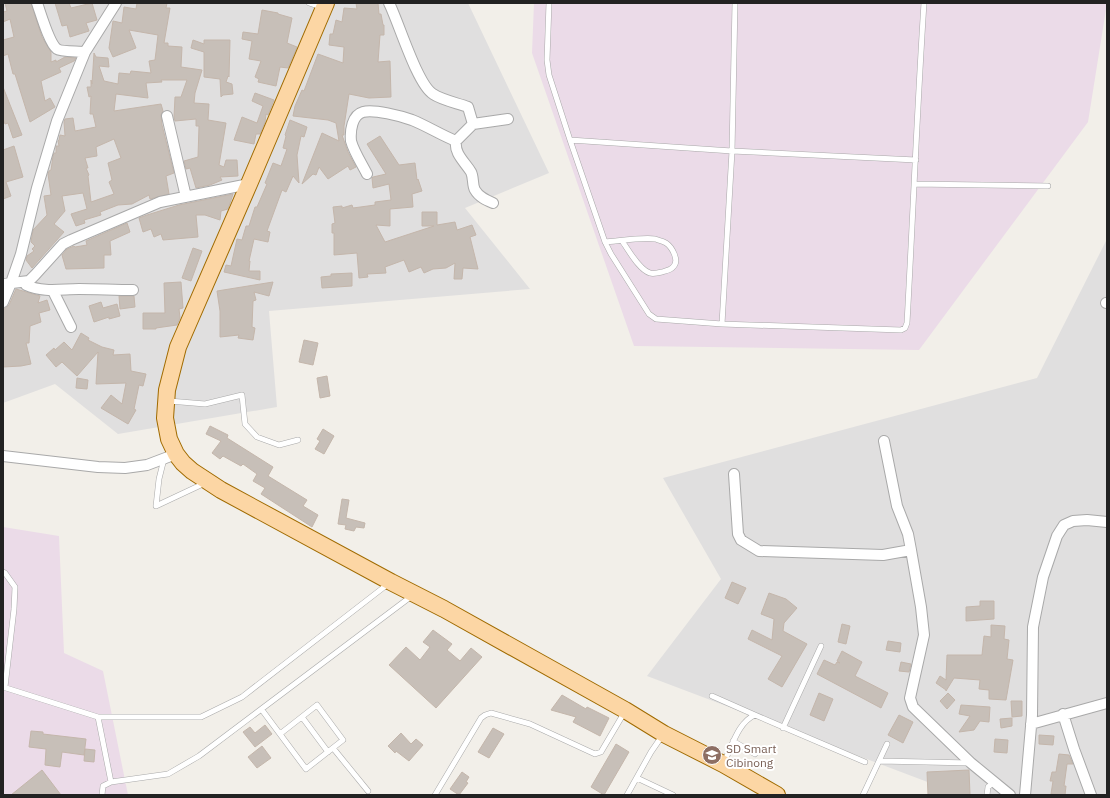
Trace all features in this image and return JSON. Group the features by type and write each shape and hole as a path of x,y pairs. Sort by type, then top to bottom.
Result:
{"main road":[{"path":"325,6 178,347 167,390 166,400 165,418 170,456 183,463 192,471 221,490 444,609 625,710 664,734 777,795"}],"street":[{"path":"37,3 48,35 57,49 85,52"},
{"path":"3,302 7,283 21,254 37,188 57,121 85,52 116,3"},
{"path":"388,3 418,74 425,86 432,94 468,107 473,124"},
{"path":"367,174 351,141 352,125 356,116 363,112 379,112 405,118 456,141"},
{"path":"167,116 186,197"},
{"path":"493,203 480,196 475,189 471,173 457,153 455,146 456,141 473,124 508,119"},
{"path":"7,283 25,282 33,278 63,244 150,206 165,201 249,184"},
{"path":"25,282 26,285 31,287 53,291 78,289 133,290"},
{"path":"53,291 72,327"},
{"path":"884,441 896,506 908,534 921,608 924,635 910,698 913,707 971,764 1010,795"},
{"path":"3,456 98,467 125,468 147,465 170,456"},
{"path":"734,474 738,534 741,540 759,551 882,555 911,550"},
{"path":"1025,795 1033,684 1033,627 1043,577 1057,536 1064,525 1073,521 1087,520 1107,522"},
{"path":"1031,724 1107,703"},
{"path":"1063,714 1091,795"}],"lane":[{"path":"309,3 325,6"},
{"path":"549,3 547,60 549,75 605,242 649,314 656,319 722,324 901,330 905,328 907,323 924,3"},
{"path":"722,324 732,152 735,3"},
{"path":"570,140 732,152 916,160"},
{"path":"914,184 1048,186"},
{"path":"605,242 653,239 665,242 674,254 676,262 673,268 666,271 650,273 643,269 622,241"},
{"path":"166,400 205,404 242,395 245,424 257,437 279,445 298,440"},
{"path":"170,456 159,479 156,506 208,481"},
{"path":"3,572 6,573 15,587 14,609 4,687 98,717 200,717 227,705 242,697 391,582"},
{"path":"102,795 103,786 111,782 168,774 199,756 414,594"},
{"path":"783,728 821,646"},
{"path":"712,696 783,728 865,762"},
{"path":"262,710 306,769 343,740 317,705 280,734"},
{"path":"435,795 481,718 485,715 491,713 530,724 595,754 601,752 625,710"},
{"path":"722,764 733,741 746,720 756,715"},
{"path":"98,717 111,782"},
{"path":"302,717 328,752"},
{"path":"627,795 664,734"},
{"path":"733,741 755,754"},
{"path":"863,795 887,744"},
{"path":"333,748 368,791"},
{"path":"880,761 971,764"},
{"path":"637,778 673,795"},
{"path":"987,795 988,787 994,782"}],"shaded area":[{"path":"3,3 468,3 549,173 465,208 530,289 269,311 277,407 118,434 55,384 3,403"},
{"path":"534,3 1107,3 1088,122 919,350 634,346 532,53"},
{"path":"1107,239 1107,795 962,795 647,676 721,579 663,478 1037,378"},
{"path":"3,527 59,536 64,653 103,671 128,795 3,795"}],"building":[{"path":"5,3 31,3 42,37 51,52 51,62 56,60 56,62 65,57 76,58 74,61 59,68 61,72 41,81 45,101 50,98 55,107 30,122 15,74 13,74 8,54 3,56 3,40 14,37 10,19 3,22 3,12 7,11"},
{"path":"55,3 69,3 71,8 92,3 97,20 86,23 89,31 70,37 67,25 62,26"},
{"path":"137,3 167,3 166,8 170,8 164,43 168,43 168,46 182,47 181,67 202,70 195,93 194,103 209,104 208,120 226,123 219,165 224,167 226,160 237,160 238,176 220,177 222,180 210,185 196,188 190,168 186,169 184,161 198,157 199,126 196,126 196,119 175,121 174,117 175,97 181,97 187,80 161,80 162,82 146,83 148,98 116,94 114,111 161,104 163,111 161,115 162,125 174,173 166,176 169,194 150,199 149,195 132,204 118,205 100,212 101,215 84,220 85,223 76,226 71,214 87,209 83,193 62,196 65,211 54,224 64,232 32,268 26,260 27,256 34,251 32,249 35,246 31,242 33,230 47,215 44,196 51,195 48,174 51,170 54,153 56,153 56,146 59,146 58,141 60,135 65,136 65,119 73,118 75,131 96,127 93,114 90,114 91,96 89,97 87,87 91,87 91,80 92,84 94,53 96,57 108,58 109,67 99,66 104,81 118,84 119,73 130,74 131,71 151,73 149,61 155,60 158,35 129,30 136,48 113,57 109,48 113,21 122,23 124,7 136,9","holes":["114,139 121,158 108,163 112,180 109,182 114,194 91,202 89,175 86,168 88,168 85,158 97,156 96,147"]},
{"path":"356,3 378,3 379,14 381,14 384,25 384,35 380,35 378,62 390,61 391,97 369,98 349,94 344,135 342,135 348,152 356,167 350,170 348,166 328,179 319,167 316,175 313,174 302,184 322,133 339,141 336,123 328,120 293,116 295,106 302,90 304,91 318,54 343,63 344,47 329,45 330,34 333,34 336,20 342,22 344,8 357,9"},
{"path":"262,10 278,13 292,18 287,43 297,47 288,68 280,67 276,86 258,82 259,79 255,77 261,61 249,59 252,41 242,39 243,32 258,34"},
{"path":"193,40 204,44 204,40 230,40 229,77 228,76 226,82 232,84 233,94 223,95 221,97 220,79 204,77 204,52 191,48"},
{"path":"3,87 22,135 13,138 8,123 5,124 3,119"},
{"path":"255,93 274,100 268,115 266,114 265,122 260,134 256,134 254,144 234,140 242,117 257,123 263,106 252,101"},
{"path":"290,120 307,127 304,137 301,136 297,155 299,183 293,176 286,192 282,190 267,231 270,232 268,242 254,239 249,261 249,271 260,271 260,280 224,272 226,265 231,266 237,239 242,240 246,226 249,226 255,207 257,207 267,184 265,183 273,163 281,166 287,149 283,148 285,135"},
{"path":"380,136 399,165 415,163 417,180 418,179 422,191 412,194 413,207 390,209 390,226 376,225 385,242 434,226 422,226 422,212 437,212 437,225 455,222 457,230 472,225 476,235 470,237 478,269 463,268 462,279 454,279 455,263 446,268 433,269 424,273 421,267 409,272 404,260 385,267 386,273 367,274 368,277 359,278 357,253 334,255 334,233 332,233 332,224 335,223 333,207 342,206 342,208 352,205 353,208 375,205 375,202 391,200 389,184 373,188 372,178 386,174 367,144"},
{"path":"14,146 23,177 6,182 11,196 3,199 3,150"},
{"path":"233,194 228,209 221,211 220,220 205,215 196,215 198,237 163,240 161,234 154,237 151,229 143,232 139,218 179,205"},
{"path":"127,223 130,232 110,241 111,255 104,255 104,268 66,269 62,255 67,249 74,246 87,245 86,241"},
{"path":"193,248 202,251 191,281 182,278"},
{"path":"352,273 352,286 322,288 321,277 331,276 331,274"},
{"path":"181,282 183,308 179,309 180,318 177,325 156,329 143,329 143,313 165,313 164,283"},
{"path":"273,282 269,296 254,292 256,300 253,301 252,327 255,328 253,340 238,338 239,335 220,337 220,311 217,291"},
{"path":"16,289 40,296 38,303 47,300 50,310 39,313 41,322 30,326 29,343 26,343 31,364 3,367 3,310 9,305"},
{"path":"119,296 134,296 135,307 120,309"},
{"path":"101,302 103,308 117,304 120,316 109,319 109,317 94,322 89,306"},
{"path":"81,333 89,338 88,340 102,347 114,350 113,355 130,354 131,371 146,374 143,386 139,385 134,409 136,410 128,424 101,408 111,395 122,404 126,383 96,384 98,352 77,376 62,362 56,367 46,355 54,348 55,350 64,342 72,350"},
{"path":"304,340 318,343 313,365 299,362"},
{"path":"327,376 330,396 320,398 317,378"},
{"path":"77,378 88,380 87,389 76,388"},
{"path":"210,426 228,435 227,438 273,467 268,476 307,500 303,506 318,515 312,527 261,494 265,488 253,481 257,474 243,464 241,466 223,456 220,459 212,453 221,441 206,434"},
{"path":"323,429 334,436 324,454 315,449 320,441 317,439"},
{"path":"342,499 349,500 346,518 365,523 364,528 356,527 354,531 345,529 346,525 338,524"},
{"path":"732,582 746,588 738,604 725,598"},
{"path":"769,593 786,599 797,608 784,623 783,631 807,644 782,687 768,679 782,656 748,639 752,630 772,640 774,619 761,614"},
{"path":"980,601 994,601 994,619 966,621 966,607 980,606"},
{"path":"842,624 850,626 846,644 838,642"},
{"path":"991,625 1005,626 1004,639 1009,640 1007,659 1013,660 1006,700 989,699 989,690 979,689 980,680 954,678 946,691 936,683 940,676 946,680 947,655 982,655 984,636 991,637"},
{"path":"433,630 452,644 447,650 460,661 471,648 482,657 436,708 389,665 406,647 420,660 430,647 423,642"},
{"path":"888,641 901,643 900,652 886,650"},
{"path":"842,651 862,662 855,676 888,693 881,708 817,674 824,660 835,665 837,662 840,663 837,661"},
{"path":"901,662 911,664 909,672 899,671"},
{"path":"819,693 833,699 824,721 810,715"},
{"path":"948,693 955,700 947,709 940,701"},
{"path":"562,695 586,709 587,707 609,718 600,736 573,722 576,717 551,710"},
{"path":"1011,701 1022,701 1022,716 1012,717"},
{"path":"961,705 990,707 989,722 980,721 974,730 959,732 970,716 959,714"},
{"path":"899,715 913,722 903,743 888,735"},
{"path":"1012,718 1012,726 1001,728 1000,719"},
{"path":"265,725 272,734 255,747 243,732 250,727 255,733"},
{"path":"493,728 504,734 489,758 478,752"},
{"path":"31,731 43,732 43,734 86,739 84,755 62,752 60,767 45,765 46,749 29,747"},
{"path":"401,733 411,744 416,739 423,745 409,761 396,751 395,753 388,746"},
{"path":"1039,735 1054,736 1053,745 1039,744"},
{"path":"995,739 1008,740 1007,753 994,752"},
{"path":"616,744 629,752 604,795 591,787"},
{"path":"262,746 271,758 257,768 248,757"},
{"path":"85,749 95,750 94,762 84,761"},
{"path":"1059,754 1069,755 1073,764 1067,764 1064,786 1066,786 1065,795 1051,794 1053,781 1050,781 1052,772 1056,772"},
{"path":"42,770 61,795 11,795"},
{"path":"969,770 970,795 928,795 927,772"},
{"path":"462,772 469,777 466,782 468,783 459,795 450,789"}],"place":[{"name":"SD Smart Cibinong","path":"712,755"}]}
